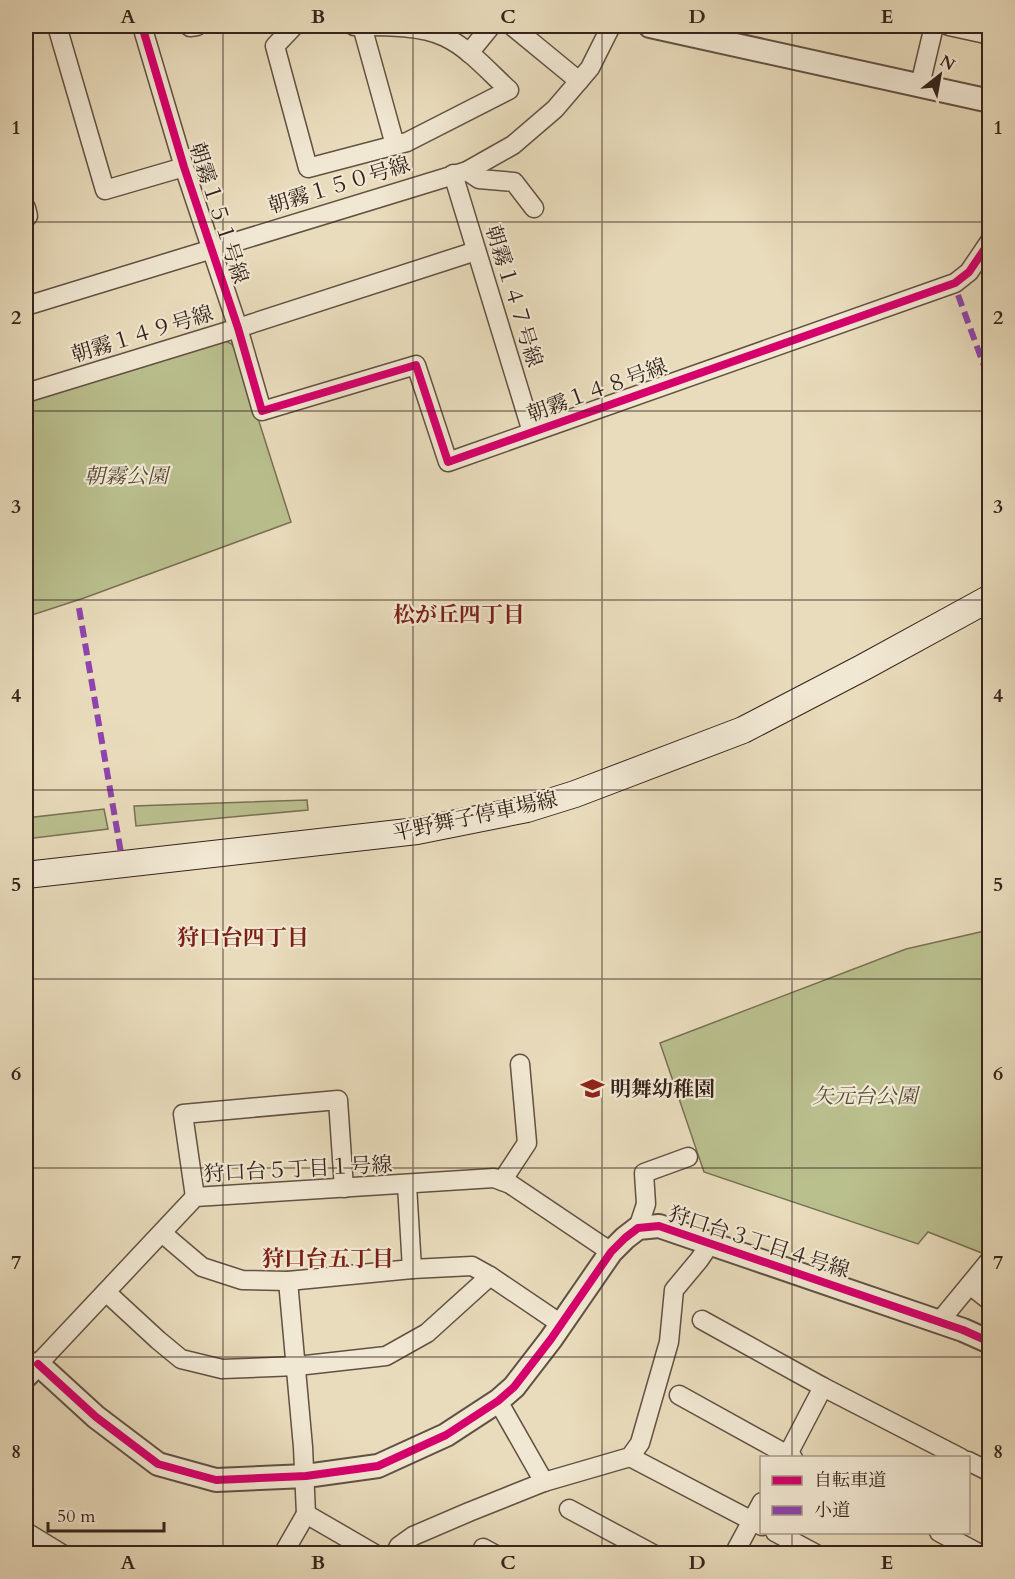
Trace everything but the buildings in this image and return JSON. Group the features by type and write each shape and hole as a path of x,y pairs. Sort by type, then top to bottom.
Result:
{"main road":[{"name":"平野舞子停車場線","path":"26,864 414,823 467,813 634,761 761,706 990,587"},
{"name":"平野舞子停車場線","path":"26,875 417,831 527,809 575,794 743,730 990,598"}],"street":[{"path":"58,26 105,190 184,167"},
{"name":"朝霧１５１号線","path":"142,26 184,167 238,328 262,411"},
{"path":"189,26 197,26"},
{"path":"294,26 275,46 308,168 407,142 509,90 469,53 446,37 425,30 354,26"},
{"path":"362,26 395,145"},
{"path":"469,53 491,26"},
{"path":"512,26 579,81"},
{"name":"朝霧１５０号線","path":"26,306 460,172 513,145 555,110 590,68 611,26"},
{"path":"650,26 712,32 990,101"},
{"path":"920,85 934,26"},
{"path":"948,26 990,35"},
{"path":"460,172 478,179 514,182 534,208"},
{"name":"朝霧１４７号線","path":"460,172 476,251 532,432"},
{"path":"26,208 28,216 26,216"},
{"name":"朝霧１４８号線","path":"262,411 416,365 448,462 955,283 969,272 990,241"},
{"name":"朝霧１４９号線","path":"26,393 238,328 476,251"},
{"path":"502,1181 527,1143 520,1064"},
{"path":"195,1197 183,1114 338,1100 344,1188"},
{"name":"狩口台３丁目４号線","path":"638,1228 646,1204 644,1173 688,1157"},
{"name":"狩口台５丁目１号線","path":"32,1370 195,1197 494,1178 510,1184 611,1252"},
{"path":"407,1185 412,1269"},
{"name":"狩口台３丁目４号線","path":"32,1370 158,1464 216,1480 306,1476 378,1466 446,1435 498,1401 514,1387 611,1252 638,1228 658,1226 939,1322 990,1342"},
{"path":"162,1233 202,1267 242,1280 288,1281 412,1269 472,1266 561,1324"},
{"path":"395,1554 399,1546 413,1536 544,1482 630,1457 640,1443 669,1342 674,1290 710,1244"},
{"path":"939,1322 990,1260"},
{"path":"106,1292 181,1359 222,1370 297,1366 386,1356 427,1333 490,1276"},
{"path":"283,1554 306,1514 306,1476 288,1281"},
{"path":"970,1285 990,1301"},
{"path":"702,1320 957,1456"},
{"path":"789,1456 823,1386"},
{"path":"679,1395 787,1456"},
{"path":"498,1401 544,1482"},
{"path":"630,1457 757,1523 735,1554"},
{"path":"970,1462 990,1472"},
{"path":"569,1509 653,1554"},
{"path":"306,1514 375,1554"},
{"path":"26,1532 61,1553"},
{"path":"777,1534 816,1554"},
{"path":"941,1534 980,1554"}],"green space":[{"name":"朝霧公園","path":"224,340 235,346 291,522 26,617 26,403"},
{"path":"307,800 308,810 136,826 134,806"},
{"path":"104,809 108,829 26,839 26,818"},
{"name":"矢元台公園","path":"989,930 990,1244 982,1253 928,1232 918,1244 704,1172 660,1043 906,949"}],"marked path":[{"path":"958,295 990,382"},
{"path":"79,608 121,853"}],"cycle path":[{"path":"142,26 184,167 238,328 262,411 416,365 448,462 955,283 969,272 990,241"},
{"path":"38,1364 96,1417 158,1464 216,1480 306,1476 378,1466 446,1435 498,1401 514,1387 551,1339 611,1252 638,1228 659,1226 963,1330 990,1342"}],"place":[{"name":"明舞幼稚園","path":"592,1089"}],"district":[{"name":"松が丘四丁目","path":"459,614"},
{"name":"狩口台四丁目","path":"243,937"},
{"name":"狩口台五丁目","path":"328,1258"}]}
